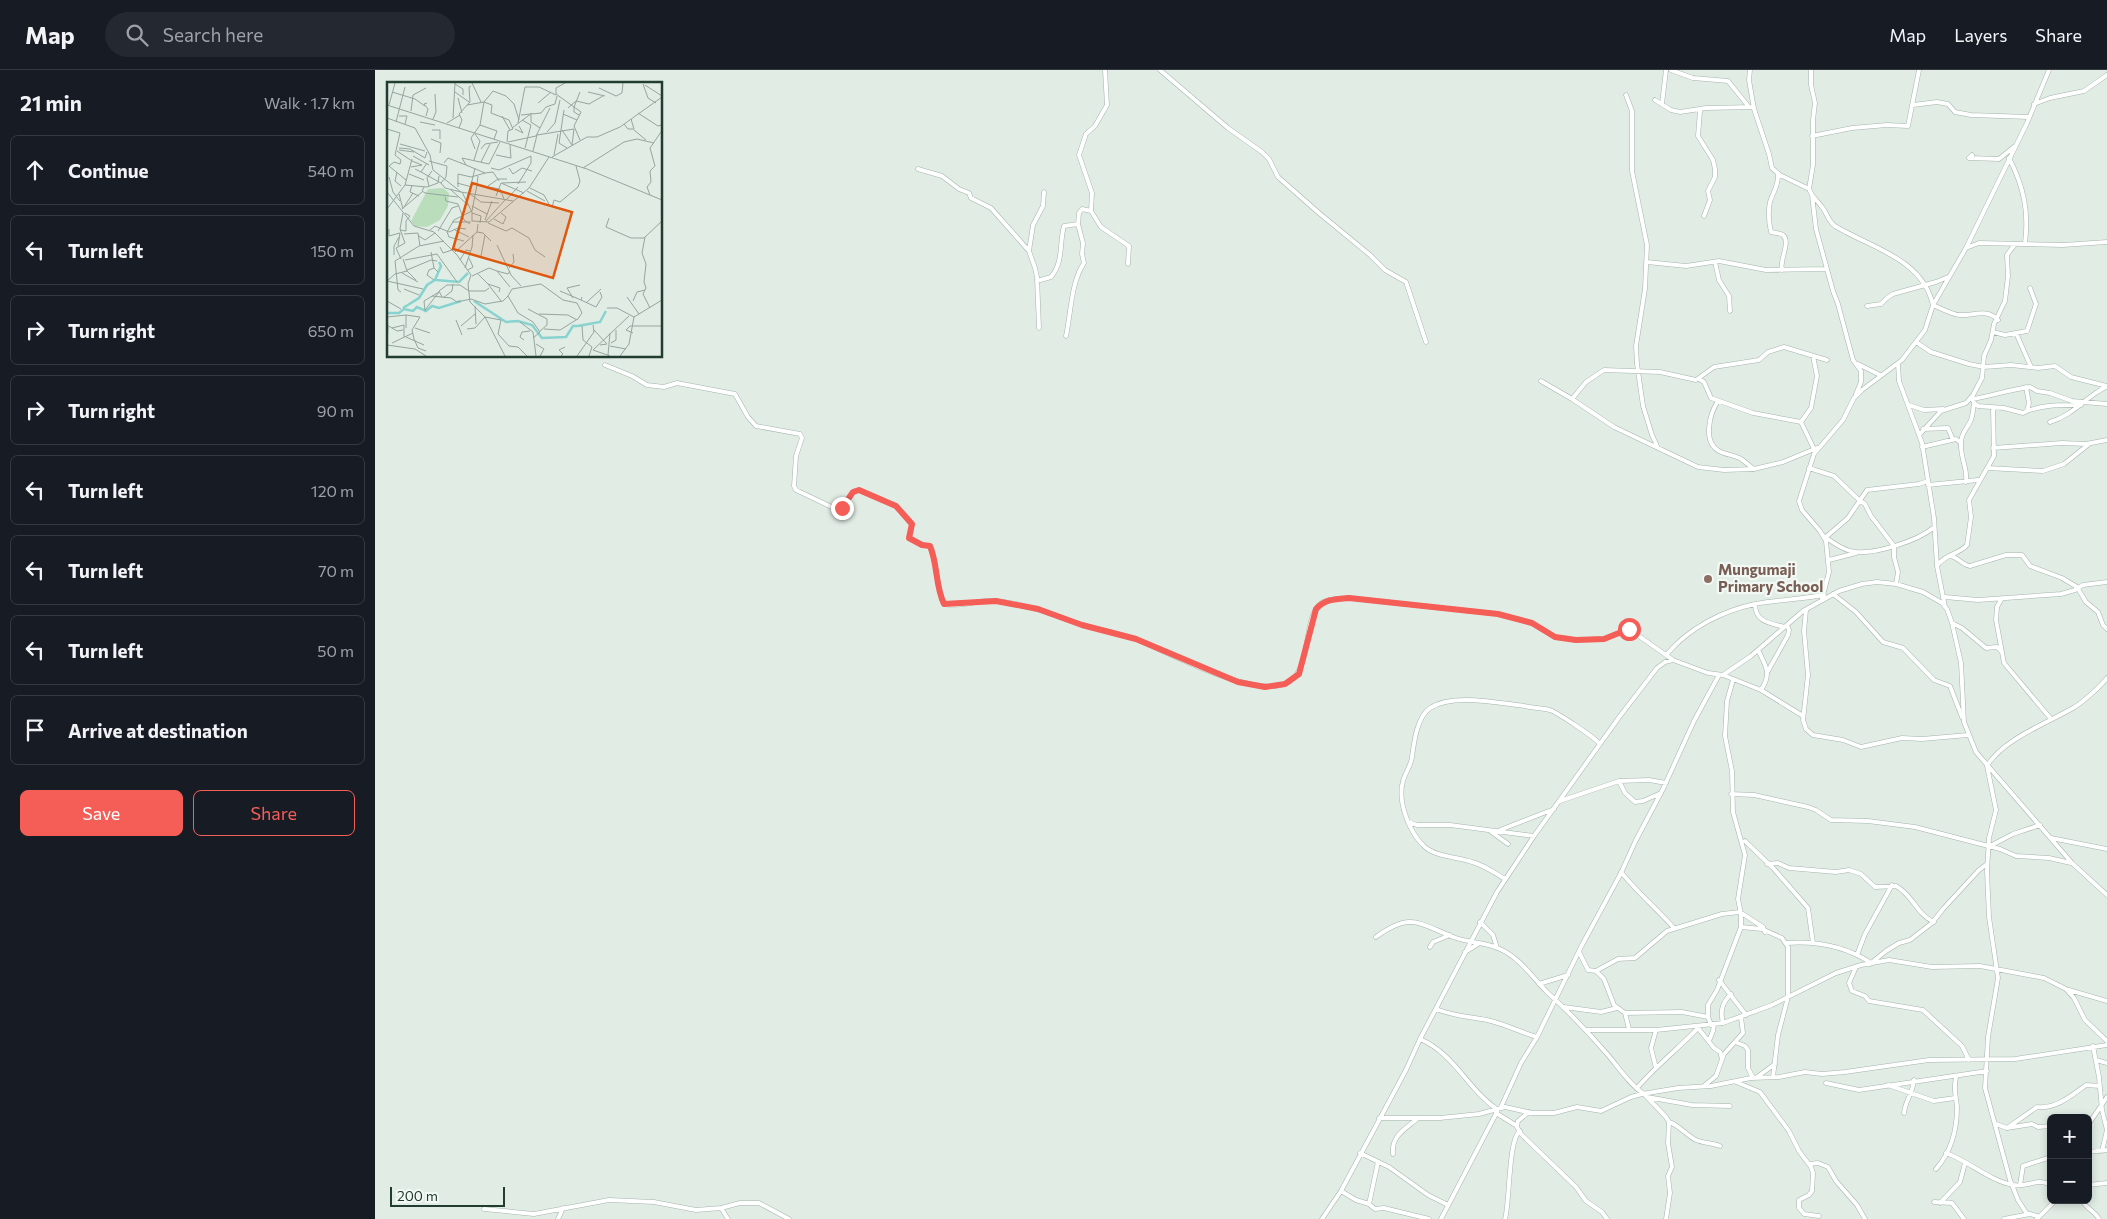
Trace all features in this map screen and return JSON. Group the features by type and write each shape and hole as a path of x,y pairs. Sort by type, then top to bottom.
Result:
{"street":[{"path":"1105,70 1107,105 1095,126 1087,134 1079,152 1092,192 1091,211 1101,227 1129,246 1128,264"},
{"path":"1662,104 1666,70"},
{"path":"1671,70 1693,78 1728,81 1752,107"},
{"path":"1750,70 1749,80 1752,107 1769,154 1772,168 1778,174 1809,189"},
{"path":"1811,70 1811,85 1815,103 1812,136 1813,165 1809,189 1823,207 1833,225 1890,253 1924,283 1933,305 1959,315 1992,314 1997,320"},
{"path":"1812,136 1852,128 1887,125 1907,127 1910,125 1919,70"},
{"path":"1854,398 1869,382 1898,363 1925,330 1933,305 1972,234 2035,104 2049,70"},
{"path":"1160,71 1228,128 1262,152 1269,159 1279,177 1319,214 1370,255 1385,270 1406,282 1426,342"},
{"path":"2035,104 2050,98 2084,91 2107,75"},
{"path":"1626,95 1632,111 1632,171 1646,234 1647,262 1645,292 1636,346 1637,370 1643,406 1651,435 1658,448"},
{"path":"1655,100 1671,110 1680,112 1700,111 1706,108 1752,107"},
{"path":"1913,105 1937,102 1948,104 1955,112 1971,115 2029,116"},
{"path":"1700,111 1698,136 1713,160 1715,169 1715,177 1709,191 1710,200 1704,216"},
{"path":"1972,155 1969,158 1999,159 2016,144"},
{"path":"2009,158 2020,180 2027,213 2025,244"},
{"path":"918,169 942,176 959,189 969,193 971,198 988,206 1029,251 1037,281 1039,328"},
{"path":"1778,174 1769,214 1771,232 1783,235 1785,239 1785,251 1781,264 1782,270"},
{"path":"1029,251 1033,225 1043,206 1044,192"},
{"path":"1541,381 1572,399 1601,420 1684,462 1707,469 1754,469 1783,462 1816,448 1843,420 1861,382 1861,375 1855,363 1816,229 1812,195"},
{"path":"1066,336 1072,298 1079,271 1084,263 1082,254 1083,243 1078,224 1081,210 1091,211"},
{"path":"1037,281 1051,277 1058,267 1061,258 1064,226 1078,224"},
{"path":"1972,234 1979,243"},
{"path":"1965,248 1979,243 2063,245 2107,242"},
{"path":"1967,482 1968,472 1962,458 1961,443 1963,430 1971,421 1973,399 1982,378 1984,356 2005,302 2008,276 2007,255 2015,244"},
{"path":"1647,262 1686,266 1715,262 1782,270 1827,269"},
{"path":"1715,262 1719,280 1729,296 1731,311"},
{"path":"1867,306 1881,304 1889,296 1924,283 1931,284 1949,276"},
{"path":"1993,332 2005,335 2027,331 2036,304 2030,288"},
{"path":"2016,333 2031,367"},
{"path":"1916,342 1931,352 1949,359 1984,367 2013,365 2031,367 2055,366 2071,377 2107,386 2095,391 2077,409 2050,422"},
{"path":"1699,379 1714,367 1759,360 1768,352 1784,347 1827,360"},
{"path":"1801,422 1811,408 1817,379 1813,356"},
{"path":"1855,363 1880,375"},
{"path":"1898,363 1899,381 1920,436 1934,518 1933,528 1937,566 1945,597 1945,607 1952,623 1961,663 1964,722"},
{"path":"605,365 632,376 647,385 664,387 677,383 735,394 756,426 800,434 802,438 796,456 795,490 838,510 842,508 856,490 864,491 898,508 912,524 909,538 922,545 930,546 933,552 937,586 944,604 996,601 1038,609 1082,625 1136,639 1238,682 1265,687 1285,684 1299,674 1314,615 1320,605 1329,600 1349,598 1498,614 1532,623 1555,637 1576,640 1604,639 1629,629 1673,660 1761,690 1803,716"},
{"path":"1572,399 1586,382 1600,371 1613,369 1660,372 1686,379 1699,379 1704,382 1711,398 1718,401 1753,413 1801,422 1816,448 1799,501 1800,507 1824,536 1846,549 1858,552"},
{"path":"1909,405 1924,410 1960,407 1973,399 1990,397 2027,387 2031,387 2037,392 2050,392 2082,404"},
{"path":"2027,387 2029,404 2027,411"},
{"path":"1973,399 1978,406 2004,408 2023,413 2053,405 2107,404"},
{"path":"1718,401 1712,414 1709,428 1714,446 1717,450 1740,458 1754,469"},
{"path":"1937,566 1943,558 1950,556 1967,545 1971,517 1968,503 1979,480 1994,456 1993,408"},
{"path":"1920,436 1923,429 1945,409"},
{"path":"1923,429 1947,428 1953,440"},
{"path":"1922,447 1956,439 1961,443"},
{"path":"1993,448 2062,443 2089,444 2107,440"},
{"path":"1987,468 2043,471 2064,464 2089,444"},
{"path":"1809,468 1834,476 1865,504 1894,546 1894,557 1898,572 1896,584"},
{"path":"1824,536 1848,518 1859,500 1869,489 1979,480"},
{"path":"1829,560 1839,559 1858,552 1894,546 1933,528"},
{"path":"1441,1219 1621,872 1666,783 1694,721 1721,675 1758,650 1785,626 1823,597 1828,578 1829,560 1824,536"},
{"path":"1950,556 1955,556 1970,566 2006,555 2019,554 2025,556 2031,566 2063,578 2078,588 2087,602 2098,612 2103,625 2107,629"},
{"path":"1667,654 1683,637 1699,626 1726,613 1755,604 1823,597 1871,582 1896,584 1923,592 1945,607"},
{"path":"1945,597 1978,600 2029,594 2062,594 2083,585 2107,582"},
{"path":"1833,594 1856,612 1883,642 1903,648 1935,680 1950,686 1976,752 2072,863 2107,895"},
{"path":"2002,598 1996,615 2006,665 2051,719"},
{"path":"1755,604 1756,614 1762,620 1785,626 1789,630 1767,671"},
{"path":"1806,610 1803,631 1809,675 1803,716 1805,726 1813,735 1843,740 1858,746 1902,738 1922,739 1968,735"},
{"path":"1952,623 1962,628 1986,648 1998,648 2003,652"},
{"path":"1758,650 1767,671 1767,680 1761,690"},
{"path":"1322,1219 1341,1191 1406,1070 1469,942 1505,879 1600,744 1657,668 1665,662 1673,660"},
{"path":"2027,1214 2018,1200 2012,1185 1987,1096 1988,1037 1997,969 1988,904 1987,864 1990,846 1989,836 1996,810 1987,766 1992,759 2016,739 2079,704 2107,678"},
{"path":"1709,1041 1713,1031 1713,1024 1709,1017 1708,1005 1717,990 1719,980 1741,927 1739,899 1745,854 1733,812 1731,794 1732,771 1725,736 1727,701 1733,680"},
{"path":"1505,879 1473,862 1431,852 1418,840 1408,822 1404,806 1402,782 1411,762 1413,747 1423,717 1429,708 1453,701 1482,701 1551,710 1600,744"},
{"path":"1559,802 1619,781 1649,780 1666,783"},
{"path":"1619,781 1625,793 1635,802 1643,801 1661,793"},
{"path":"1731,794 1754,795 1808,807 1831,820 1868,821 1915,827 1990,846 2016,856 2042,857 2072,863"},
{"path":"1498,831 1554,808"},
{"path":"1408,822 1417,825 1450,825 1534,836"},
{"path":"1990,846 2018,831 2040,825"},
{"path":"1489,830 1508,844"},
{"path":"2051,838 2107,849"},
{"path":"1745,840 1779,874 1808,908 1813,943"},
{"path":"1767,864 1778,863 1789,868 1836,872 1847,869 1861,874 1875,888 1892,885 1904,890 1919,912 1933,922"},
{"path":"1870,964 1895,946 1910,940 1933,922 1943,908 1987,864"},
{"path":"1621,872 1635,890 1657,909 1675,929"},
{"path":"1857,954 1865,934 1892,885"},
{"path":"1579,951 1588,970 1596,971 1618,959 1635,958 1660,935 1722,914 1735,912 1763,927 1765,932"},
{"path":"1376,937 1392,926 1407,921 1431,926 1469,942 1497,948 1518,961 1587,1030 1669,1122 1668,1143 1672,1167 1668,1176 1670,1193 1666,1219"},
{"path":"1480,922 1493,935 1497,948"},
{"path":"1741,927 1757,928 1782,938 1787,943 1788,997 1778,1035 1773,1077"},
{"path":"1430,947 1433,942 1450,935"},
{"path":"1787,943 1829,945 1857,954 1870,964"},
{"path":"1465,952 1480,944"},
{"path":"1587,1030 1656,1030 1723,1023 1788,997 1835,973 1893,960 1932,967 1972,965 2044,978 2066,989 2107,1001"},
{"path":"1856,967 1849,983 1852,991 1865,996 1869,1001 1923,1010 1962,1046 1969,1060"},
{"path":"1596,971 1604,979 1617,1008 1625,1013 1682,1012 1709,1017"},
{"path":"1539,984 1568,974"},
{"path":"1705,1085 1716,1076 1722,1060 1743,1033 1743,1016 1731,994 1719,980"},
{"path":"2066,989 2074,998 2085,1020 2107,1043"},
{"path":"1723,1023 1722,1008 1726,999 1731,994"},
{"path":"1564,1007 1601,1012 1617,1008"},
{"path":"1437,1009 1454,1016 1488,1020 1537,1037"},
{"path":"1625,1013 1629,1029"},
{"path":"1637,1088 1656,1068 1686,1042 1699,1027"},
{"path":"1699,1027 1721,1053 1722,1060"},
{"path":"1656,1030 1651,1048 1656,1068"},
{"path":"1420,1039 1441,1052 1576,1187 1586,1201 1600,1210 1607,1219"},
{"path":"1735,1042 1745,1046 1748,1050 1748,1068 1755,1078"},
{"path":"1379,1118 1418,1118 1479,1114 1509,1107 1529,1112 1554,1113 1583,1107 1591,1111 1601,1111 1631,1097 1671,1089 1805,1072 1822,1074 1845,1072 1929,1060 1987,1060 2036,1056 2107,1043"},
{"path":"2092,1152 2105,1151 2107,1133 2093,1046"},
{"path":"2096,1060 2107,1063"},
{"path":"1755,1078 1775,1064"},
{"path":"1826,1083 1855,1090 1987,1071"},
{"path":"1936,1169 1950,1146 1954,1132 1957,1105 1955,1098 1956,1076"},
{"path":"1904,1113 1914,1080"},
{"path":"1736,1082 1760,1092 1789,1131 1813,1173 1812,1191 1809,1195 1799,1200 1799,1208 1804,1214 1819,1216"},
{"path":"1888,1084 1936,1101 1955,1098"},
{"path":"2007,1128 2037,1107 2045,1108 2060,1102 2086,1085 2100,1086"},
{"path":"1645,1095 1692,1105 1730,1106"},
{"path":"2092,1119 2107,1097"},
{"path":"1505,1219 1508,1210 1508,1178 1514,1137 1519,1129 1518,1121 1529,1112"},
{"path":"1393,1154 1393,1141 1400,1132 1418,1118"},
{"path":"1669,1122 1695,1140 1720,1146"},
{"path":"1996,1124 2007,1128 2032,1124 2038,1127 2047,1126"},
{"path":"1360,1153 1389,1167 1428,1195 1448,1204"},
{"path":"1945,1153 1992,1178 2012,1185 2038,1181 2047,1184"},
{"path":"2020,1185 2023,1166 2047,1158"},
{"path":"1369,1204 1378,1162"},
{"path":"1809,1164 1818,1163 1828,1167 1836,1181 1857,1205 1865,1219"},
{"path":"1940,1203 1959,1182 1965,1163"},
{"path":"2092,1185 2107,1183"},
{"path":"1341,1191 1353,1199 1369,1204 1375,1209 1388,1209 1429,1219"},
{"path":"484,1209 534,1214 609,1200 654,1202 696,1210 759,1203 789,1219"},
{"path":"1934,1202 1952,1203 1965,1219"},
{"path":"2004,1219 2027,1214 2037,1216 2037,1219 2052,1204"},
{"path":"2085,1204 2099,1219"},
{"path":"558,1219 563,1208"},
{"path":"721,1208 728,1219"}],"place":[{"name":"Mungumaji Primary School","path":"1708,579"}],"route":[{"path":"842,508 853,492 859,490 891,503 898,508 912,524 909,538 922,545 930,546 935,554 937,586 944,604 955,605 990,600 1038,609 1082,625 1136,639 1238,682 1265,687 1285,684 1299,674 1316,609 1323,602 1329,600 1349,598 1498,614 1532,623 1555,637 1576,640 1610,638 1625,629 1629,629"}]}
